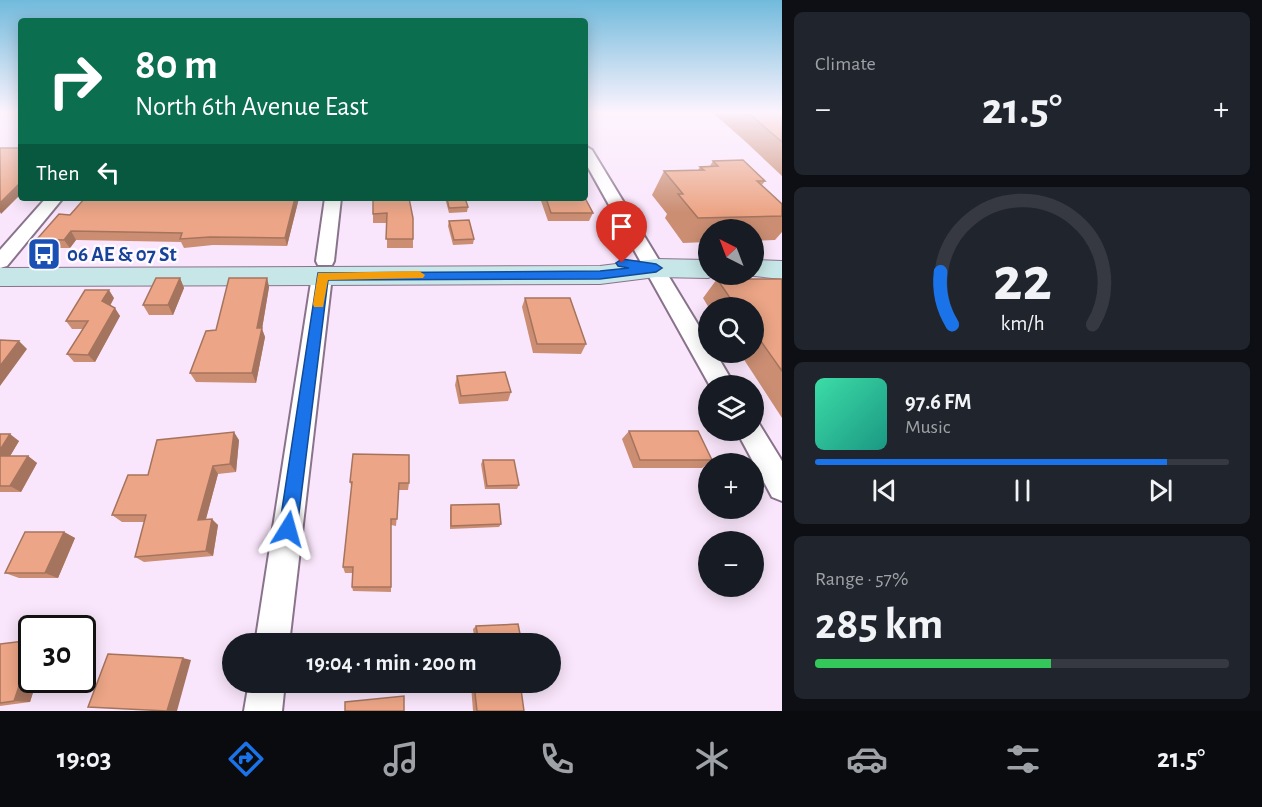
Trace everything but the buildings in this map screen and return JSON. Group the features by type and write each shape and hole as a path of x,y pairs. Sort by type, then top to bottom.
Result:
{"main road":[{"path":"0,262 600,275 656,268 698,269"},
{"path":"0,277 324,269"},
{"path":"764,269 782,270"}],"street":[{"path":"588,155 717,375"},
{"path":"0,262 52,201"},
{"path":"274,633 333,201"},
{"path":"755,441 782,487"},
{"path":"263,711 265,693"}],"slow traffic":[{"path":"319,304 322,276 419,275"}],"place":[{"name":"06 AE & 07 St","path":"44,254"}],"route":[{"path":"288,529 322,276 600,275 626,274 656,268 622,263"}]}
